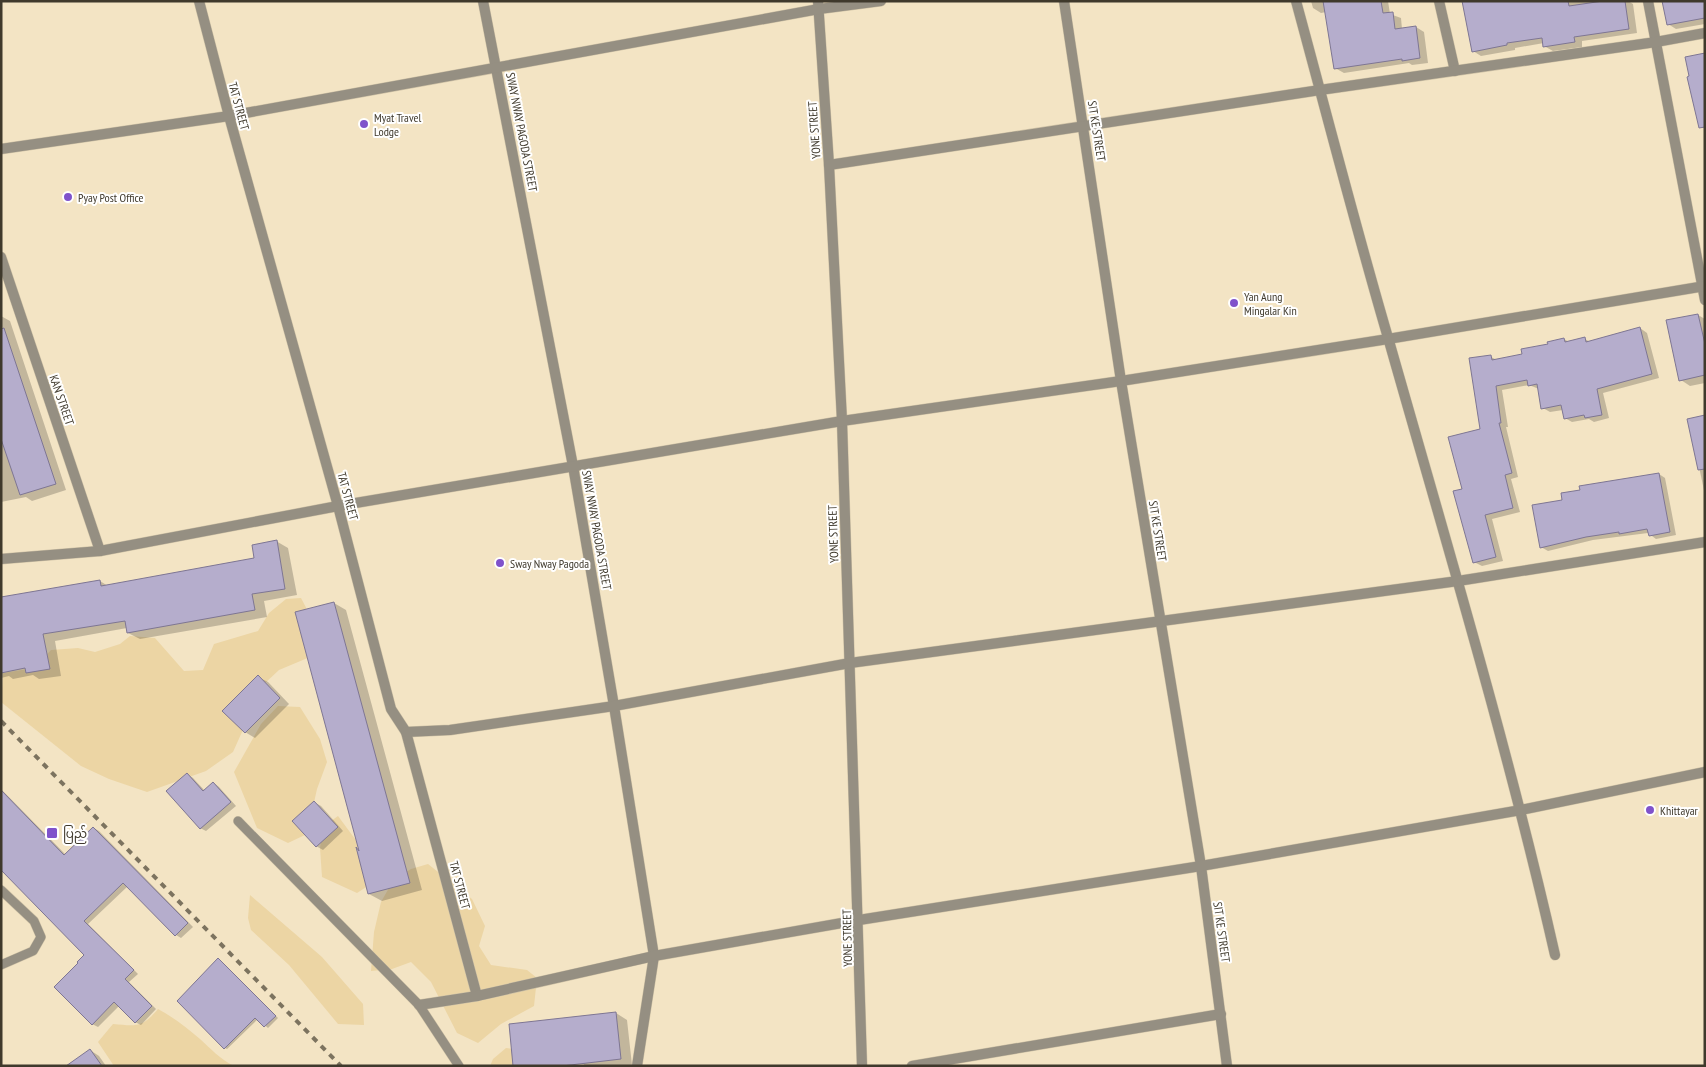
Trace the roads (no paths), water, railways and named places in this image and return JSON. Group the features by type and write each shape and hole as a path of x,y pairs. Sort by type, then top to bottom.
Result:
{"street":[{"name":"TAT STREET","path":"199,1 229,116 338,506 391,709 406,732 477,996"},
{"name":"SWAY NWAY PAGODA STREET","path":"483,1 573,466 654,956 638,1066"},
{"path":"1,149 229,116 497,68 819,5 881,1"},
{"name":"SIT KE STREET","path":"1064,1 1121,382 1200,866 1228,1066"},
{"path":"1296,1 1388,339 1458,581 1521,810 1555,955"},
{"path":"1439,1 1454,71"},
{"path":"1648,1 1705,300"},
{"name":"YONE STREET","path":"819,5 842,421 859,920 862,1066"},
{"path":"829,165 1320,90 1656,42 1705,33"},
{"name":"KAN STREET","path":"1,257 100,551"},
{"path":"1,559 100,551 338,506 842,421 1121,382 1703,286"},
{"path":"406,732 450,730 614,706 850,663 1458,581 1705,542"},
{"path":"419,1005 477,996 654,956 859,920 1200,866 1521,810 1705,772"},
{"path":"912,1066 1220,1014"}],"lane":[{"path":"238,821 419,1005 459,1066"},
{"path":"1,890 34,921 41,937 33,951 1,965"}],"railway":[{"path":"1,721 341,1066"}],"place":[{"name":"Myat Travel Lodge","path":"364,124"},
{"name":"Pyay Post Office","path":"68,197"},
{"name":"Yan Aung Mingalar Kin","path":"1234,303"},
{"name":"Sway Nway Pagoda","path":"500,563"},
{"name":"Khittayar","path":"1650,810"},
{"name":"ပြည်","path":"52,833"}]}
